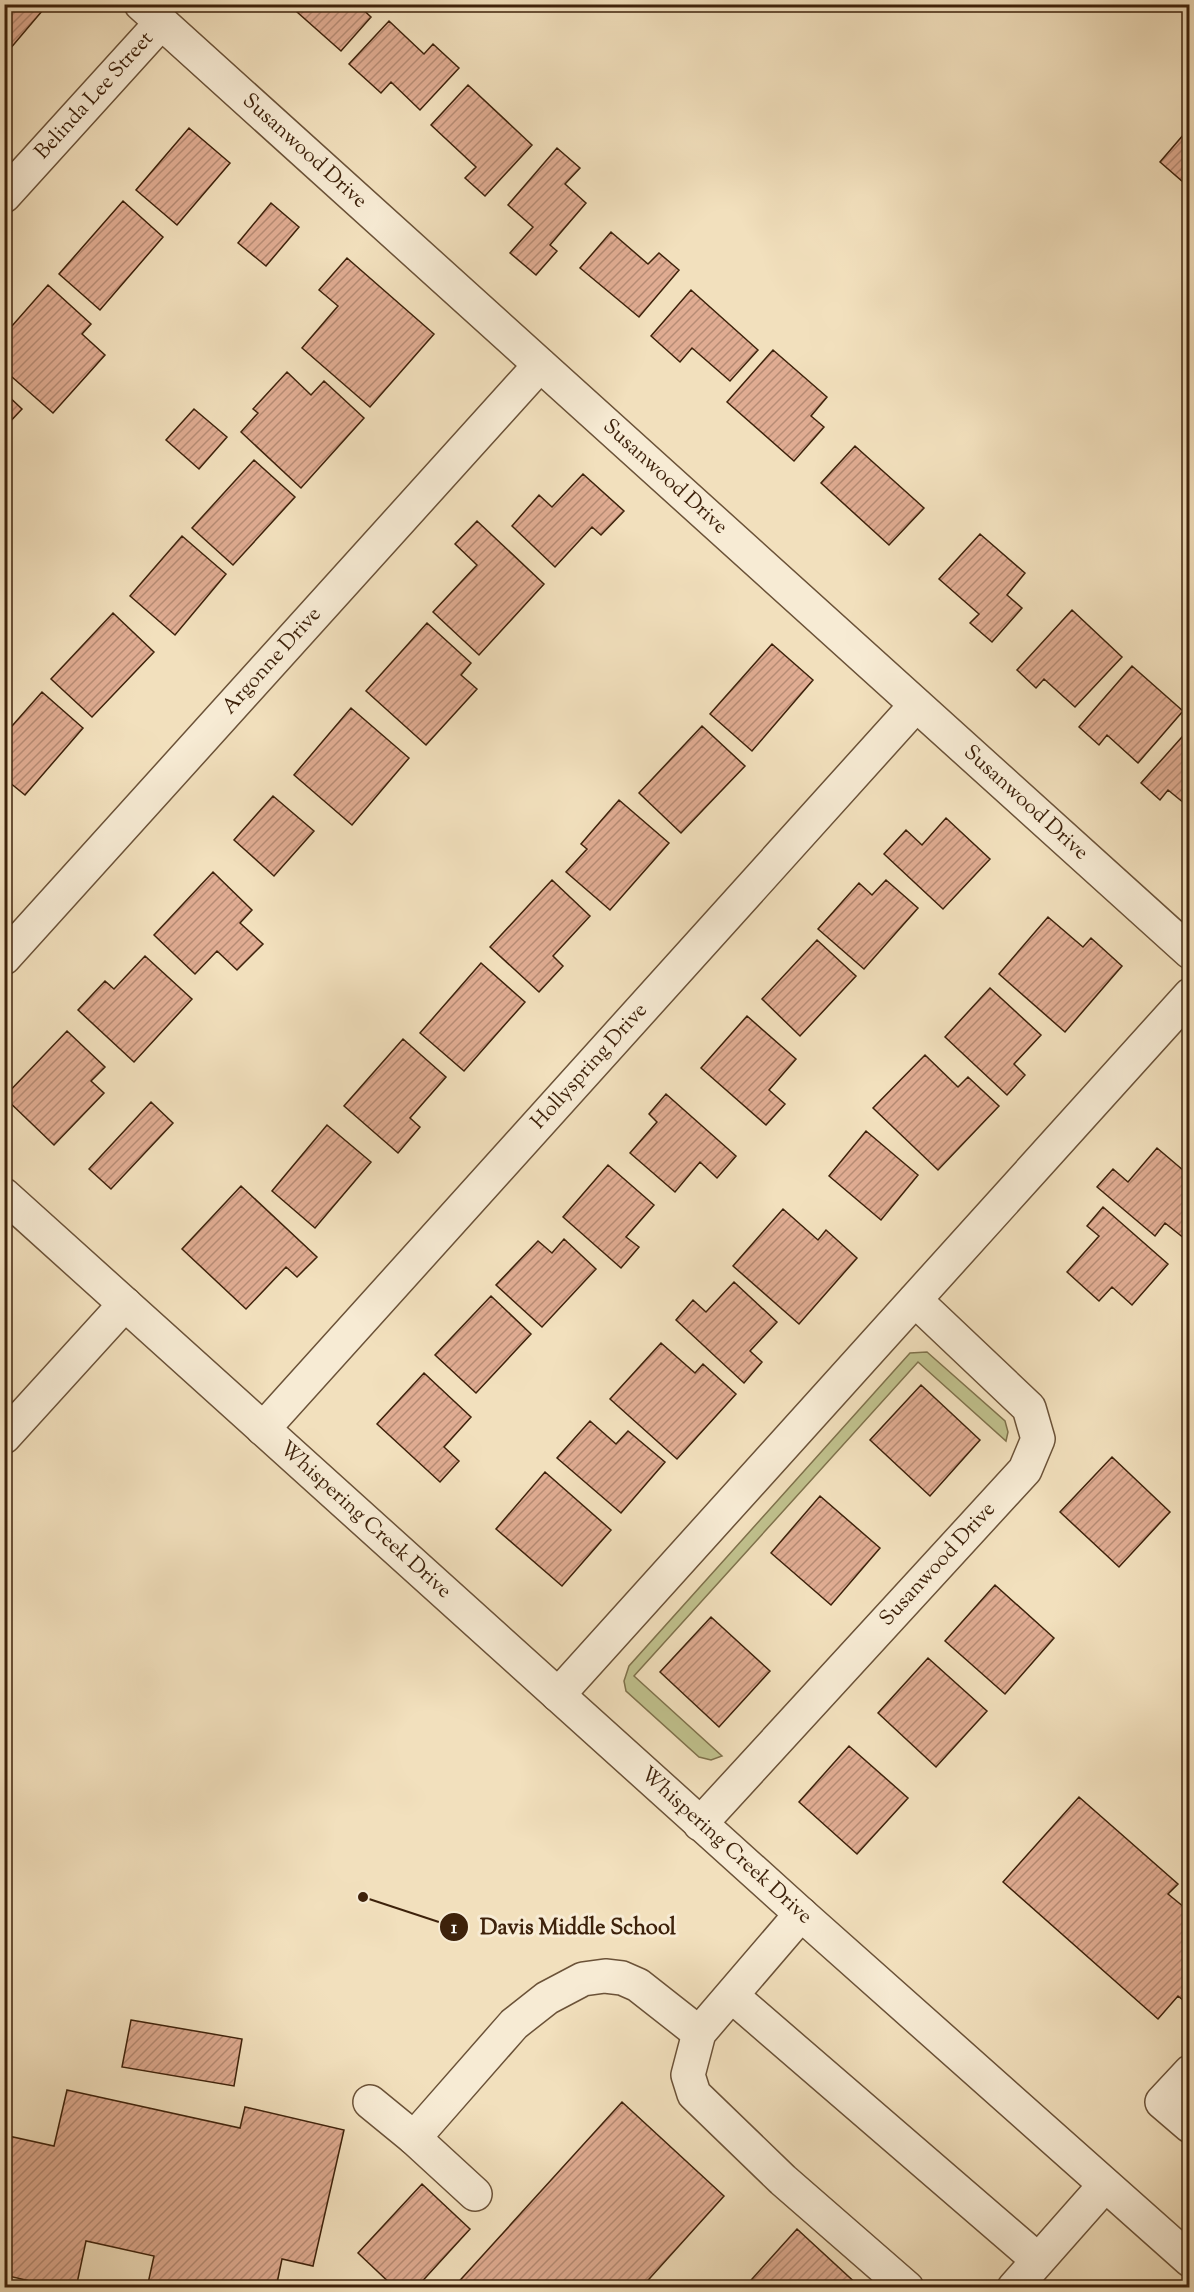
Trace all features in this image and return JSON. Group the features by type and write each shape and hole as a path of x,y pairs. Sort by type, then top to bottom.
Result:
{"street":[{"name":"Belinda Lee Street","path":"4,196 151,14"},
{"name":"Susanwood Drive","path":"151,14 1190,952"},
{"name":"Argonne Drive","path":"4,958 540,365"},
{"name":"Hollyspring Drive","path":"263,1429 916,705"},
{"path":"558,1695 1190,995"},
{"path":"4,1195 125,1304 4,1437"},
{"name":"Susanwood Drive","path":"700,1824 1025,1470 1038,1439 1029,1408 915,1300"},
{"name":"Whispering Creek Drive","path":"125,1304 700,1824 1190,2260"},
{"path":"801,1914 699,2033 688,2074 694,2094 783,2180 907,2288"},
{"path":"414,2138 514,2024 548,1998 583,1979 605,1976 622,1978 638,1985 699,2033"},
{"path":"732,1996 1038,2260"},
{"path":"1190,2072 1162,2102 1190,2126"},
{"path":"370,2102 414,2138 474,2194"},
{"path":"1014,2288 1105,2185"}],"green space":[{"path":"927,1352 1005,1421 1008,1432 1006,1441 918,1362 634,1676 722,1756 711,1760 699,1757 626,1691 624,1681 629,1666 910,1353"}],"building":[{"path":"4,4 48,4 4,56"},
{"path":"288,4 357,4 371,17 341,51"},
{"path":"389,21 424,54 433,44 459,68 420,110 391,82 381,93 349,64"},
{"path":"468,85 532,145 485,196 465,178 476,167 431,125"},
{"path":"1190,127 1190,188 1160,162"},
{"path":"189,128 230,163 177,225 136,190"},
{"path":"557,148 580,168 565,184 586,203 550,245 557,251 536,275 510,253 533,227 508,205"},
{"path":"123,201 163,237 100,310 59,274"},
{"path":"271,203 299,227 266,266 238,243"},
{"path":"611,232 648,264 659,253 679,270 639,317 580,268"},
{"path":"347,258 434,334 370,407 302,348 338,306 319,290"},
{"path":"48,285 91,324 82,334 105,355 53,413 4,370 4,335"},
{"path":"691,290 758,350 730,381 692,348 680,362 651,336"},
{"path":"773,350 827,397 811,416 824,427 794,461 727,402"},
{"path":"287,372 311,395 324,381 364,418 301,488 241,432 258,413 253,409"},
{"path":"4,392 22,409 4,428"},
{"path":"194,409 227,437 199,469 166,440"},
{"path":"855,446 924,508 889,545 821,483"},
{"path":"254,460 295,497 233,565 192,528"},
{"path":"583,474 624,511 601,535 592,527 555,567 512,526 539,495 552,507"},
{"path":"477,521 544,584 479,655 433,612 477,565 455,544"},
{"path":"980,534 1025,573 1007,595 1022,608 992,642 970,623 979,614 939,579"},
{"path":"182,536 226,574 175,635 130,596"},
{"path":"1072,610 1122,657 1075,707 1044,679 1036,688 1017,670"},
{"path":"113,613 154,652 92,717 51,679"},
{"path":"427,623 471,663 461,675 477,689 426,745 366,691"},
{"path":"772,644 813,680 752,751 710,714"},
{"path":"1132,666 1183,711 1138,763 1107,735 1099,745 1079,727"},
{"path":"42,692 83,728 25,795 4,778 4,735"},
{"path":"351,708 409,758 352,825 294,775"},
{"path":"702,726 745,766 681,833 639,793"},
{"path":"1190,728 1190,808 1168,790 1160,800 1141,783"},
{"path":"273,796 314,831 274,876 234,840"},
{"path":"619,800 669,843 610,910 566,872 587,849 581,844"},
{"path":"946,818 990,859 943,909 884,854 906,830 922,845"},
{"path":"213,872 252,910 240,923 263,944 237,970 217,951 195,974 154,935"},
{"path":"552,880 590,916 553,956 563,966 539,992 490,947"},
{"path":"886,880 918,908 864,969 818,929 859,883 872,895"},
{"path":"1048,917 1083,947 1091,938 1122,966 1065,1032 999,974"},
{"path":"817,940 856,976 800,1036 762,999"},
{"path":"145,956 192,999 134,1062 78,1010 105,981 114,989"},
{"path":"481,963 525,1002 464,1071 420,1033"},
{"path":"990,988 1041,1035 1014,1064 1025,1075 1007,1095 945,1037"},
{"path":"747,1016 796,1059 769,1090 785,1104 766,1125 701,1068"},
{"path":"67,1031 105,1067 91,1081 104,1093 54,1145 4,1097"},
{"path":"403,1039 446,1077 410,1118 420,1127 398,1153 344,1106"},
{"path":"925,1055 958,1087 968,1077 999,1106 938,1170 873,1108"},
{"path":"666,1094 736,1156 717,1178 700,1162 675,1192 630,1153 657,1122 649,1114"},
{"path":"151,1102 173,1123 111,1189 89,1169"},
{"path":"327,1125 371,1162 315,1228 272,1191"},
{"path":"866,1131 918,1175 881,1220 829,1176"},
{"path":"1157,1148 1190,1176 1190,1243 1165,1223 1155,1236 1097,1187 1113,1169 1128,1182"},
{"path":"608,1165 654,1205 626,1237 639,1247 621,1268 563,1217"},
{"path":"241,1186 317,1257 297,1277 286,1267 246,1309 182,1249"},
{"path":"1103,1207 1168,1264 1132,1305 1112,1287 1099,1301 1067,1272 1099,1236 1087,1226"},
{"path":"783,1209 818,1240 826,1230 857,1258 799,1324 733,1266"},
{"path":"564,1239 596,1269 542,1327 496,1285 538,1241 552,1253"},
{"path":"734,1282 777,1322 750,1351 762,1362 744,1383 676,1320 693,1300 706,1312"},
{"path":"491,1296 531,1334 476,1393 435,1355"},
{"path":"661,1343 695,1373 703,1364 736,1394 677,1459 610,1399"},
{"path":"424,1373 471,1417 444,1447 459,1461 440,1482 377,1424"},
{"path":"921,1385 980,1440 930,1496 870,1440"},
{"path":"590,1421 616,1444 628,1431 665,1462 621,1513 557,1458"},
{"path":"1112,1457 1170,1512 1119,1567 1060,1512"},
{"path":"545,1472 611,1530 562,1586 496,1529"},
{"path":"820,1496 880,1548 831,1605 771,1553"},
{"path":"995,1585 1054,1638 1005,1694 945,1641"},
{"path":"711,1617 770,1671 719,1727 660,1672"},
{"path":"928,1658 987,1711 936,1767 878,1713"},
{"path":"849,1746 908,1798 857,1854 799,1802"},
{"path":"1079,1797 1178,1884 1168,1894 1190,1912 1190,2006 1178,1996 1158,2019 1003,1882"},
{"path":"131,2020 242,2039 234,2086 122,2067"},
{"path":"67,2090 240,2128 245,2107 344,2130 313,2266 282,2259 276,2288 147,2288 154,2256 86,2241 76,2288 60,2288 4,2275 4,2135 54,2146"},
{"path":"622,2102 724,2196 641,2288 453,2288"},
{"path":"422,2184 470,2229 416,2288 395,2288 358,2253"},
{"path":"797,2229 861,2288 744,2288"}],"place":[{"name":"Davis Middle School","path":"363,1897"}]}
